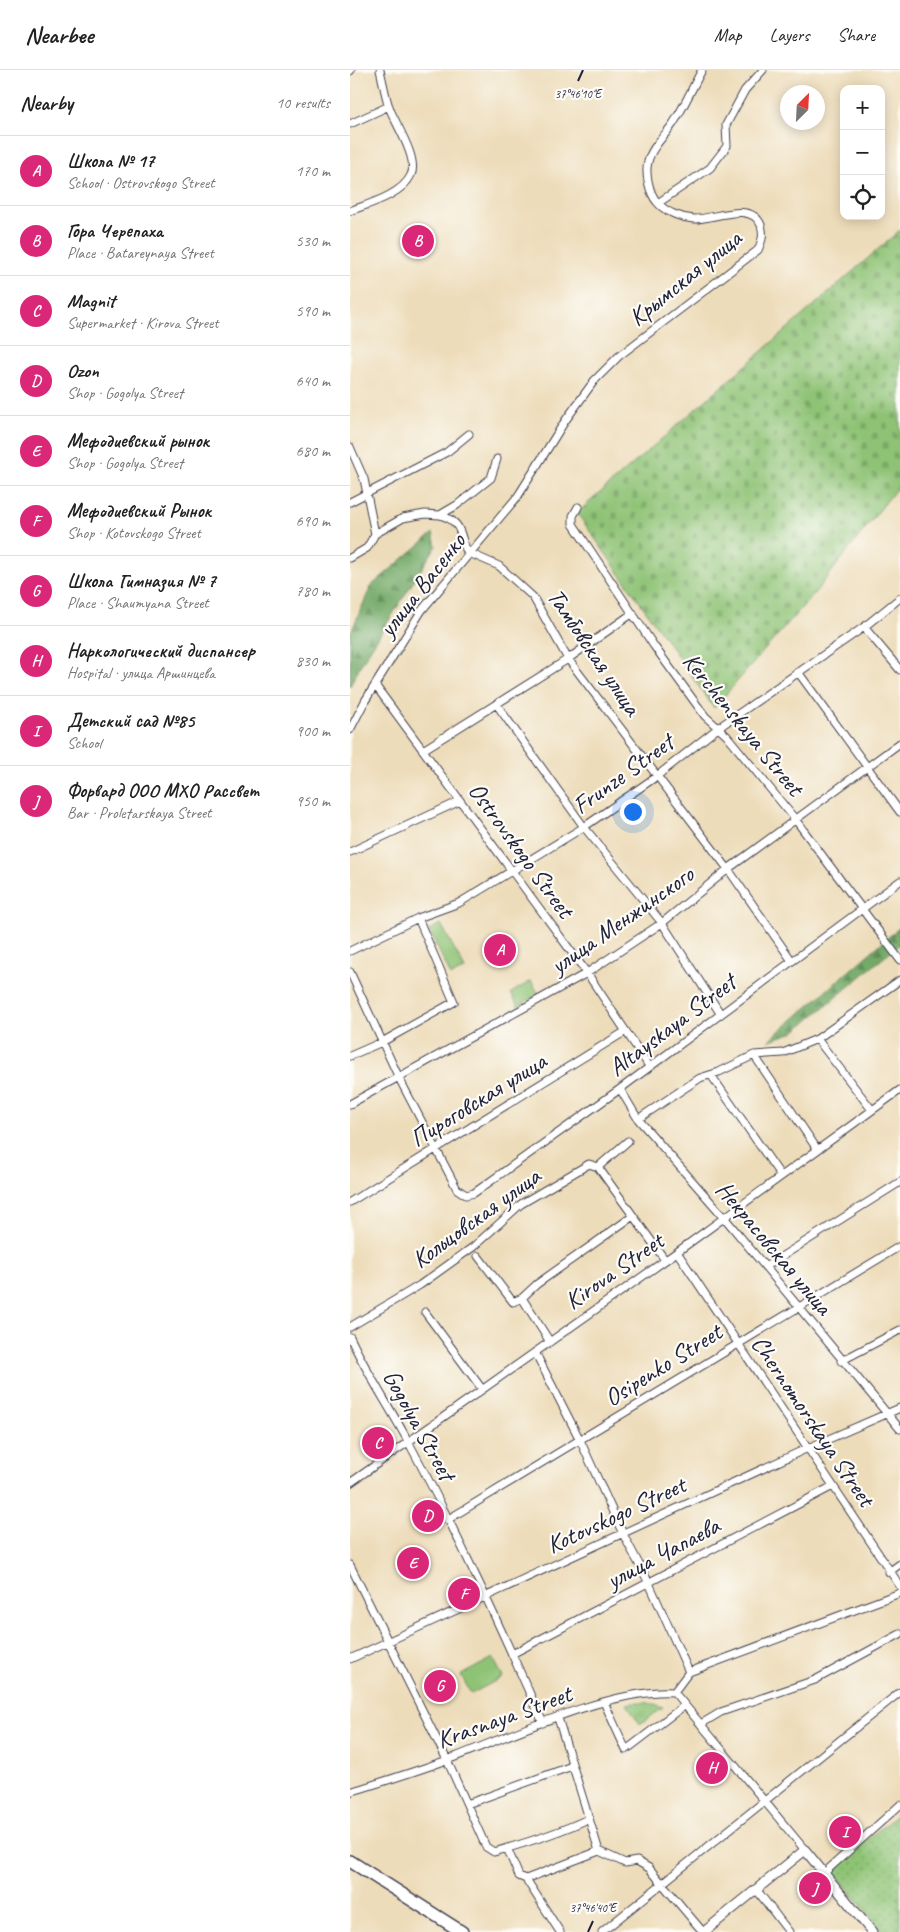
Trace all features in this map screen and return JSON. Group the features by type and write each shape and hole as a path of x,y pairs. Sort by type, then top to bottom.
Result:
{"main road":[{"path":"350,1861 462,1932"}],"street":[{"path":"350,211 372,205 399,188 410,177 413,170 411,157 389,106 380,70"},
{"path":"702,70 674,122 648,162 651,191 658,203 710,168 727,146 726,124 745,90 763,70"},
{"path":"350,124 389,106"},
{"name":"Крымская улица","path":"518,496 565,421 594,382 619,356 758,250 764,238 760,223 752,215 730,213 694,219 672,214 658,203"},
{"path":"350,502 447,452 469,434"},
{"path":"350,447 364,479 374,534"},
{"path":"440,515 492,478 497,459"},
{"name":"улица Васенко","path":"350,730 375,685 422,610 518,496"},
{"name":"Kerchenskaya Street","path":"578,507 573,516 573,524 705,716 727,736 795,819 900,960"},
{"path":"350,558 367,548 374,534 403,518 425,514 440,515 454,522 462,534 467,552 470,555"},
{"name":"Тамбовская улица","path":"470,555 498,566 524,587 533,597 568,659 728,869 792,961"},
{"name":"Frunze Street","path":"350,952 418,918 459,903 584,827 657,776 718,728 864,626 900,598"},
{"path":"422,750 568,659 633,613"},
{"path":"864,626 900,670"},
{"path":"798,672 900,812"},
{"name":"Ostrovskogo Street","path":"375,685 587,973 649,1066"},
{"path":"497,705 584,827 662,923 720,1013"},
{"name":"улица Менжинского","path":"350,1104 587,973 662,923 728,869 900,742"},
{"path":"350,852 460,801"},
{"name":"Altayskaya Street","path":"437,1150 458,1189 466,1195 474,1193 620,1089 900,881"},
{"path":"350,1056 382,1042 454,1002 418,918"},
{"path":"350,972 399,1078 437,1150"},
{"path":"638,1119 700,1078 711,1075 754,1055 783,1053 817,1039 900,980"},
{"name":"Пироговская улица","path":"350,1202 437,1150 626,1031"},
{"path":"817,1039 872,1110"},
{"path":"754,1055 817,1149"},
{"path":"711,1075 780,1176"},
{"name":"Некрасовская улица","path":"620,1089 638,1119 723,1216 800,1308 841,1361 900,1429"},
{"name":"Kirova Street","path":"350,1483 665,1260 723,1216 900,1090"},
{"name":"Кольцовская улица","path":"350,1327 427,1279 472,1247 521,1204 589,1164 598,1167 626,1143"},
{"path":"598,1167 665,1260"},
{"path":"765,1267 900,1182"},
{"path":"478,1256 513,1302 522,1298 537,1284 633,1216"},
{"name":"Osipenko Street","path":"447,1520 900,1246"},
{"name":"Chernomorskaya Street","path":"676,1252 900,1586"},
{"path":"522,1298 550,1342"},
{"path":"426,1312 482,1389"},
{"path":"841,1361 900,1330"},
{"name":"Gogolya Street","path":"350,1337 366,1370 409,1442 486,1597 543,1723"},
{"path":"535,1352 580,1440 623,1534 649,1583 689,1672"},
{"name":"Kotovskogo Street","path":"350,1659 389,1643 808,1448 900,1408"},
{"name":"улица Чапаева","path":"512,1654 833,1486"},
{"path":"889,1572 900,1564"},
{"path":"350,1565 447,1760 486,1847 490,1851 507,1848 564,1830 588,1819"},
{"path":"872,1932 674,1692 689,1672 900,1594"},
{"path":"701,1724 721,1712 815,1680 900,1634"},
{"name":"Krasnaya Street","path":"350,1792 447,1760 604,1702 663,1691 674,1692"},
{"path":"602,1932 900,1692"},
{"path":"604,1702 626,1750 685,1705"},
{"path":"558,1718 598,1851"},
{"path":"467,1804 572,1766"},
{"path":"824,1873 900,1805"},
{"path":"507,1848 519,1876 526,1879 560,1932"},
{"path":"526,1879 598,1851 625,1863 637,1862 649,1868 704,1932 805,1850"},
{"path":"756,1889 790,1932"}],"green space":[{"path":"900,230 900,484 818,589 714,708 577,513"},
{"path":"433,533 436,546 360,666 350,686 350,634 371,586"},
{"path":"441,924 465,969 451,976 429,930"},
{"path":"900,927 900,944 794,1032 768,1041"},
{"path":"531,981 539,994 518,1006 511,993"},
{"path":"493,1658 503,1677 471,1694 461,1675"},
{"path":"649,1703 663,1708 640,1724 627,1704"},
{"path":"900,1812 900,1932 883,1932 834,1872 839,1863"}],"place":[{"name":"Гора Черепаха","path":"418,241"},
{"name":"Школа № 17","path":"500,950"},
{"name":"Magnit","path":"378,1443"},
{"name":"Ozon","path":"428,1516"},
{"name":"Мефодиевский рынок","path":"413,1563"},
{"name":"Мефодиевский Рынок","path":"464,1594"},
{"name":"Школа Гимназия № 7","path":"440,1686"},
{"name":"Наркологический диспансер","path":"712,1768"},
{"name":"Детский сад №85","path":"845,1832"},
{"name":"Форвард ООО МХО Рассвет","path":"815,1888"}]}
